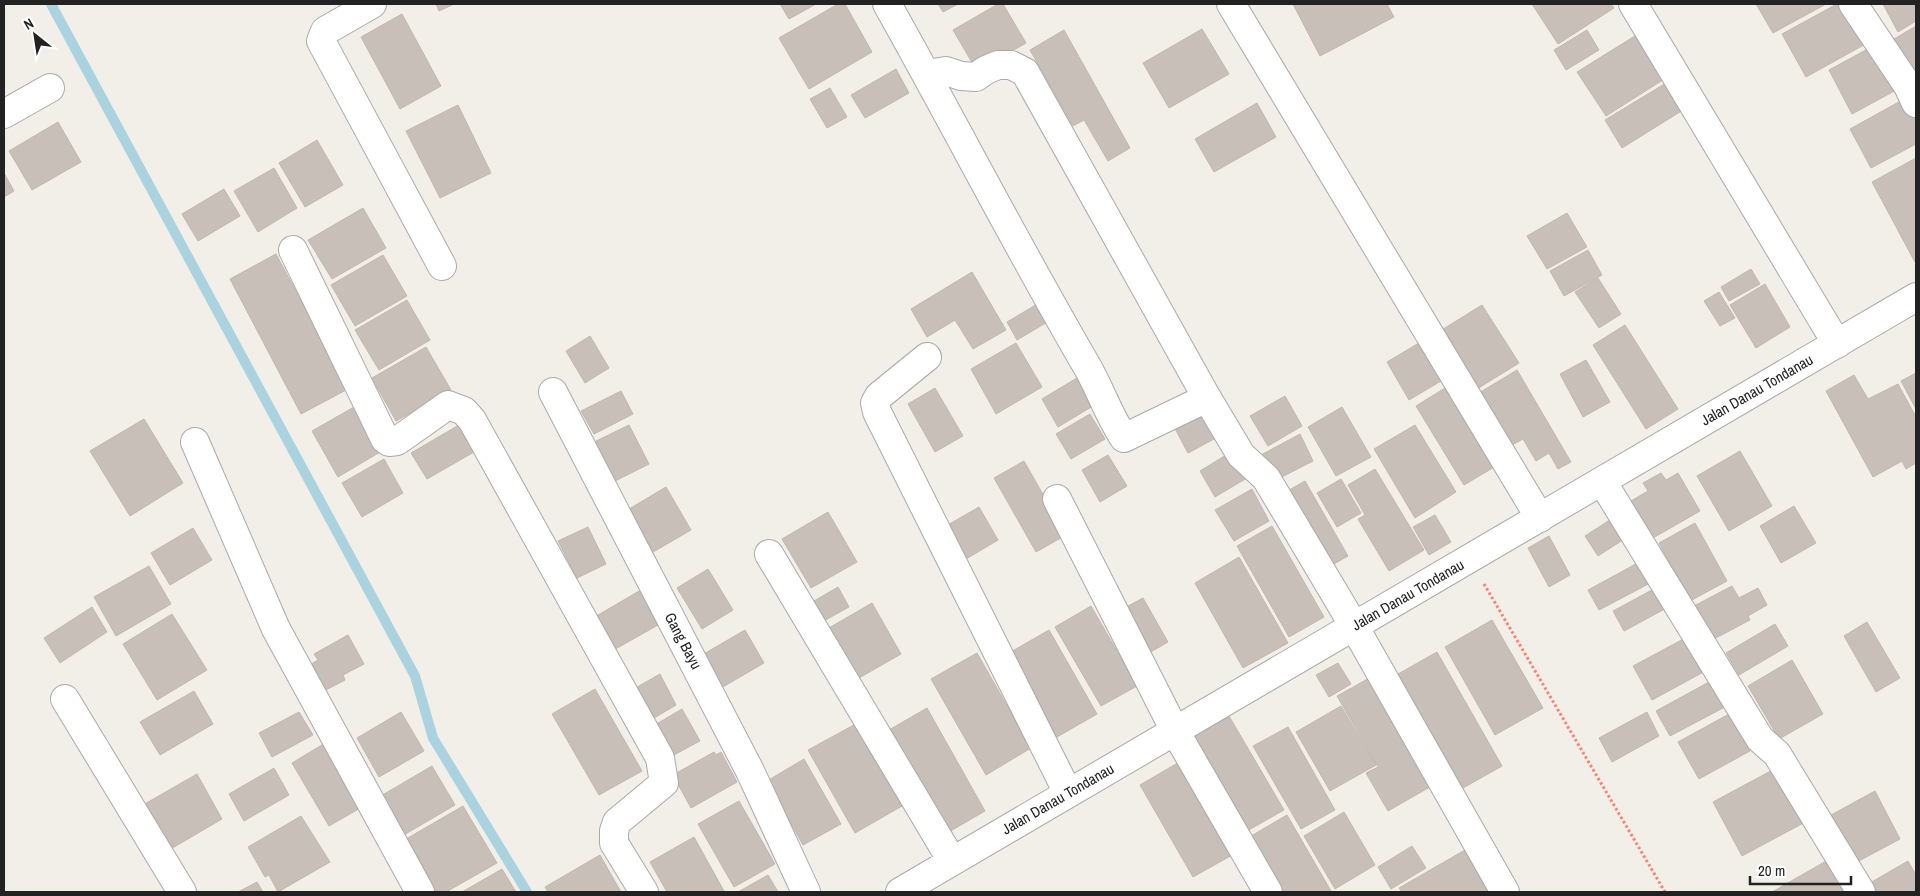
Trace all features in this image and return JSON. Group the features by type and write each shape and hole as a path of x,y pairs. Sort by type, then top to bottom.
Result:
{"street":[{"path":"372,4 325,31 321,41 442,266"},
{"path":"887,4 1046,297 1093,377 1113,422 1124,438 1207,398"},
{"path":"1232,4 1540,518"},
{"path":"1633,4 1837,344"},
{"path":"1853,4 1908,86 1916,103"},
{"path":"926,74 946,71 961,76 976,77 998,65 1011,65 1025,72 1207,398 1241,455 1266,478 1354,626 1505,892"},
{"path":"4,114 50,88"},
{"path":"293,250 385,439 389,442 397,441 448,405 464,411 472,420 660,758 664,782 617,822 614,831 614,843 644,892"},
{"name":"Jalan Danau Tondanau","path":"900,892 1916,297"},
{"path":"927,357 878,396 875,403 877,412 1068,794"},
{"name":"Gang Bayu","path":"553,392 750,771 806,892"},
{"path":"196,442 276,629 420,892"},
{"path":"1602,481 1760,739 1777,754 1862,892"},
{"path":"1057,499 1175,731 1268,892"},
{"path":"770,554 952,862"},
{"path":"65,699 182,892"}],"path":[{"path":"1469,559 1664,892"}],"building":[{"path":"436,4 454,4 439,11"},
{"path":"780,4 816,4 789,19"},
{"path":"838,4 845,4 872,52 809,89 779,38"},
{"path":"938,4 958,4 943,12"},
{"path":"998,4 1003,4 1026,43 977,71 953,30"},
{"path":"1293,4 1387,4 1394,17 1320,56"},
{"path":"1532,4 1611,4 1614,8 1558,44"},
{"path":"1756,4 1826,4 1773,33"},
{"path":"1837,4 1851,4 1871,41 1806,77 1782,34"},
{"path":"1883,4 1916,4 1916,21 1898,32"},
{"path":"402,14 441,86 400,109 361,37"},
{"path":"1916,26 1916,70 1908,75 1889,42"},
{"path":"1202,29 1229,74 1169,108 1143,63"},
{"path":"1064,30 1130,148 1108,161 1084,120 1073,126 1030,50"},
{"path":"1587,30 1599,50 1566,70 1554,50"},
{"path":"1638,34 1666,78 1606,116 1577,72"},
{"path":"1875,45 1898,89 1852,114 1829,70"},
{"path":"896,69 909,93 865,118 851,95"},
{"path":"1666,83 1683,110 1622,148 1605,120"},
{"path":"830,88 847,117 827,128 810,99"},
{"path":"1906,98 1916,117 1916,144 1871,168 1850,129"},
{"path":"1257,103 1276,137 1214,172 1195,139"},
{"path":"458,105 491,173 440,198 406,131"},
{"path":"58,122 81,162 32,190 9,151"},
{"path":"317,140 343,185 305,207 279,163"},
{"path":"1916,158 1916,264 1872,182"},
{"path":"274,168 297,208 258,232 234,191"},
{"path":"4,173 14,191 4,197"},
{"path":"224,189 240,216 198,241 182,214"},
{"path":"363,208 386,248 332,279 308,240"},
{"path":"1567,213 1587,247 1547,269 1527,236"},
{"path":"1588,250 1602,275 1564,296 1550,271"},
{"path":"276,254 348,389 301,414 230,279"},
{"path":"383,255 407,296 355,326 331,285"},
{"path":"1751,269 1760,284 1729,301 1721,287"},
{"path":"972,272 1006,330 973,349 955,320 927,337 911,309"},
{"path":"1598,278 1621,314 1599,328 1575,292"},
{"path":"1765,284 1790,327 1756,348 1730,305"},
{"path":"1719,292 1735,318 1720,326 1704,301"},
{"path":"407,300 430,340 379,370 355,330"},
{"path":"1039,303 1049,321 1017,340 1007,322"},
{"path":"1482,305 1519,363 1469,394 1432,336"},
{"path":"1625,325 1678,409 1646,429 1593,345"},
{"path":"590,336 609,368 585,383 566,351"},
{"path":"1424,340 1446,378 1409,400 1387,362"},
{"path":"1016,343 1042,387 996,414 971,369"},
{"path":"426,347 451,390 396,421 372,378"},
{"path":"1586,360 1610,402 1583,417 1560,374"},
{"path":"1517,370 1571,462 1558,469 1549,453 1536,461 1523,439 1510,446 1479,393"},
{"path":"1916,373 1916,409 1901,381"},
{"path":"1854,375 1868,399 1898,384 1916,417 1916,463 1906,469 1902,461 1873,477 1826,391"},
{"path":"1077,378 1093,406 1058,427 1042,399"},
{"path":"1453,383 1501,463 1464,485 1416,406"},
{"path":"935,388 963,436 935,452 908,404"},
{"path":"621,391 633,414 594,434 581,411"},
{"path":"1285,396 1302,426 1268,446 1250,416"},
{"path":"354,407 380,452 338,477 312,431"},
{"path":"1342,407 1371,457 1336,476 1308,427"},
{"path":"1200,408 1216,438 1188,453 1172,423"},
{"path":"1090,414 1105,439 1071,459 1056,434"},
{"path":"144,419 183,483 130,516 90,451"},
{"path":"459,425 474,452 427,479 411,453"},
{"path":"629,425 649,464 605,486 586,446"},
{"path":"1415,425 1456,492 1415,518 1374,449"},
{"path":"1300,434 1313,461 1274,481 1261,455"},
{"path":"1740,451 1772,506 1729,531 1697,476"},
{"path":"1231,452 1247,478 1215,497 1200,471"},
{"path":"1108,455 1127,486 1100,502 1082,470"},
{"path":"384,459 403,493 362,517 342,483"},
{"path":"1024,461 1066,535 1036,552 994,478"},
{"path":"1375,469 1424,550 1389,571 1358,519 1365,515 1348,485"},
{"path":"1661,473 1666,480 1678,473 1700,511 1646,542 1624,505 1648,491 1643,483"},
{"path":"1341,479 1361,513 1337,527 1317,493"},
{"path":"1305,481 1348,556 1325,569 1282,494"},
{"path":"666,487 691,530 648,555 624,512"},
{"path":"1252,489 1269,521 1234,541 1215,510"},
{"path":"1794,506 1816,543 1781,563 1760,526"},
{"path":"979,507 998,540 966,559 946,526"},
{"path":"828,512 857,562 811,588 782,539"},
{"path":"1435,515 1451,542 1429,555 1413,527"},
{"path":"1616,516 1629,536 1598,556 1585,536"},
{"path":"1695,523 1727,581 1690,601 1659,543"},
{"path":"1272,526 1324,617 1289,637 1237,546"},
{"path":"588,527 606,564 577,578 558,541"},
{"path":"193,528 212,560 170,585 151,553"},
{"path":"1549,536 1570,575 1549,587 1528,548"},
{"path":"1239,557 1288,643 1243,668 1195,583"},
{"path":"1645,559 1656,580 1599,610 1588,590"},
{"path":"149,566 171,604 116,636 94,597"},
{"path":"708,569 733,610 702,629 677,588"},
{"path":"1663,584 1674,604 1624,631 1613,611"},
{"path":"1732,586 1739,598 1758,588 1767,605 1748,616 1750,620 1712,640 1694,606"},
{"path":"646,587 665,621 612,651 593,618"},
{"path":"838,587 849,607 820,623 809,604"},
{"path":"1143,598 1168,642 1142,657 1117,612"},
{"path":"872,603 901,654 852,682 822,632"},
{"path":"1091,606 1137,686 1101,706 1055,627"},
{"path":"92,607 107,632 60,663 44,638"},
{"path":"172,614 207,670 157,700 123,644"},
{"path":"1492,620 1543,708 1495,735 1445,647"},
{"path":"1867,622 1900,678 1876,692 1844,636"},
{"path":"1775,624 1788,646 1739,675 1726,653"},
{"path":"745,630 764,663 721,688 702,655"},
{"path":"1049,630 1097,714 1057,737 1009,653"},
{"path":"348,635 364,664 343,675 345,680 322,692 308,666 318,660 314,654"},
{"path":"1691,635 1709,669 1652,700 1633,666"},
{"path":"1437,652 1502,766 1456,792 1391,678"},
{"path":"977,653 1031,748 986,775 931,679"},
{"path":"1792,660 1823,714 1779,739 1748,686"},
{"path":"1338,663 1351,684 1329,697 1316,675"},
{"path":"660,674 676,705 649,721 632,690"},
{"path":"1373,676 1435,784 1388,811 1366,773 1378,767 1337,696"},
{"path":"1709,682 1723,708 1670,736 1656,711"},
{"path":"595,689 642,771 599,795 552,714"},
{"path":"194,691 213,724 160,755 140,722"},
{"path":"1341,706 1376,765 1330,791 1296,732"},
{"path":"927,708 985,811 947,833 889,730"},
{"path":"682,709 700,741 670,757 653,726"},
{"path":"299,712 313,735 272,757 259,733"},
{"path":"401,712 424,751 379,777 357,738"},
{"path":"1647,712 1659,736 1612,762 1599,738"},
{"path":"1729,714 1750,751 1699,779 1678,742"},
{"path":"1229,716 1284,810 1240,835 1185,741"},
{"path":"863,720 909,802 855,833 808,750"},
{"path":"1288,727 1335,810 1301,829 1253,746"},
{"path":"325,743 362,807 329,826 292,763"},
{"path":"714,752 716,755 721,752 737,782 691,808 673,775"},
{"path":"804,759 841,824 803,845 767,781"},
{"path":"1181,761 1234,854 1193,877 1140,785"},
{"path":"432,766 455,805 397,839 374,800"},
{"path":"1780,766 1809,820 1742,856 1713,802"},
{"path":"274,768 289,795 244,821 229,794"},
{"path":"197,774 222,819 169,850 143,805"},
{"path":"1875,791 1900,839 1857,862 1831,815"},
{"path":"739,801 775,864 734,887 698,824"},
{"path":"463,806 497,863 446,892 430,892 401,842"},
{"path":"1344,812 1375,865 1335,889 1304,836"},
{"path":"1287,815 1331,891 1278,892 1246,839"},
{"path":"301,816 330,862 278,892 269,875 265,877 248,847"},
{"path":"694,837 723,892 667,892 650,862"},
{"path":"1412,846 1426,868 1391,889 1378,867"},
{"path":"1465,850 1489,892 1402,892 1399,888"},
{"path":"600,855 621,892 548,892 545,887"},
{"path":"1828,860 1846,892 1772,892"},
{"path":"1908,861 1916,875 1916,892 1875,892 1870,883"},
{"path":"502,869 516,892 462,892"},
{"path":"768,875 778,892 738,892"},
{"path":"257,882 263,892 238,892"}],"waterway":[{"path":"51,4 415,676 433,738 527,892"}]}
